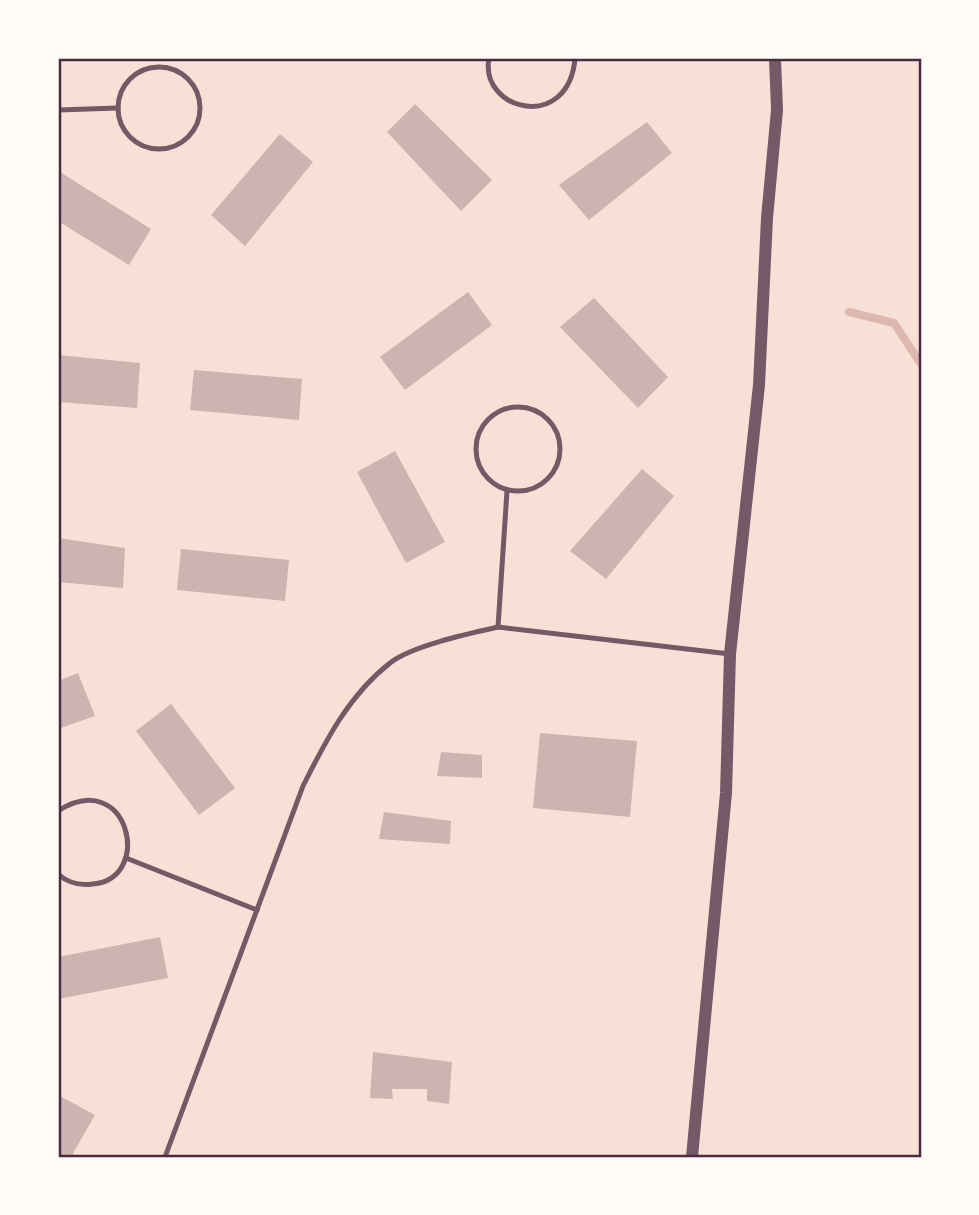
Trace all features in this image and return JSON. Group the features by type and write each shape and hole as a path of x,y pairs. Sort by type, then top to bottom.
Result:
{"street":[{"path":"692,1157 726,793 730,654 759,385 767,218 777,110 775,58"}],"lane":[{"path":"489,58 492,82 505,98 522,106 538,106 553,101 567,88 575,58"},
{"path":"165,66 179,71 192,82 199,92 201,105 200,118 191,135 179,145 164,149 148,148 132,140 121,126 118,108 121,90 132,76 146,68 165,66"},
{"path":"58,110 118,108"},
{"path":"516,406 533,409 547,417 556,429 561,446 559,463 548,480 529,491 507,491 489,480 478,463 476,445 482,425 500,410 516,406"},
{"path":"498,627 507,491"},
{"path":"164,1157 303,786 329,734 358,693 392,661 464,634 498,627 730,654"},
{"path":"58,811 72,803 87,800 104,804 115,812 125,825 129,839 126,858 114,875 98,884 82,885 65,880 58,874"},
{"path":"126,858 257,910"}],"building":[{"path":"415,104 492,180 461,211 387,132"},
{"path":"647,122 672,153 589,220 559,185"},
{"path":"280,134 313,162 245,246 211,215"},
{"path":"60,172 151,229 129,265 58,221"},
{"path":"468,292 492,325 405,390 380,357"},
{"path":"594,298 668,377 638,408 560,327"},
{"path":"58,355 140,363 137,408 58,402"},
{"path":"194,370 302,379 299,420 190,410"},
{"path":"395,451 445,542 406,563 357,472"},
{"path":"642,469 674,496 606,579 570,551"},
{"path":"58,538 125,548 123,588 58,582"},
{"path":"181,549 289,560 285,601 177,590"},
{"path":"78,673 95,716 58,729 58,681"},
{"path":"171,704 235,788 199,815 136,731"},
{"path":"540,733 637,741 630,817 533,808"},
{"path":"441,752 482,755 482,778 437,776"},
{"path":"384,812 451,821 450,844 379,839"},
{"path":"160,937 168,978 58,999 58,957"},
{"path":"373,1052 452,1062 449,1104 427,1101 427,1089 392,1089 393,1099 370,1098"},
{"path":"58,1095 95,1115 71,1157 58,1157"}],"waterway":[{"path":"849,312 894,323 921,364"}]}
